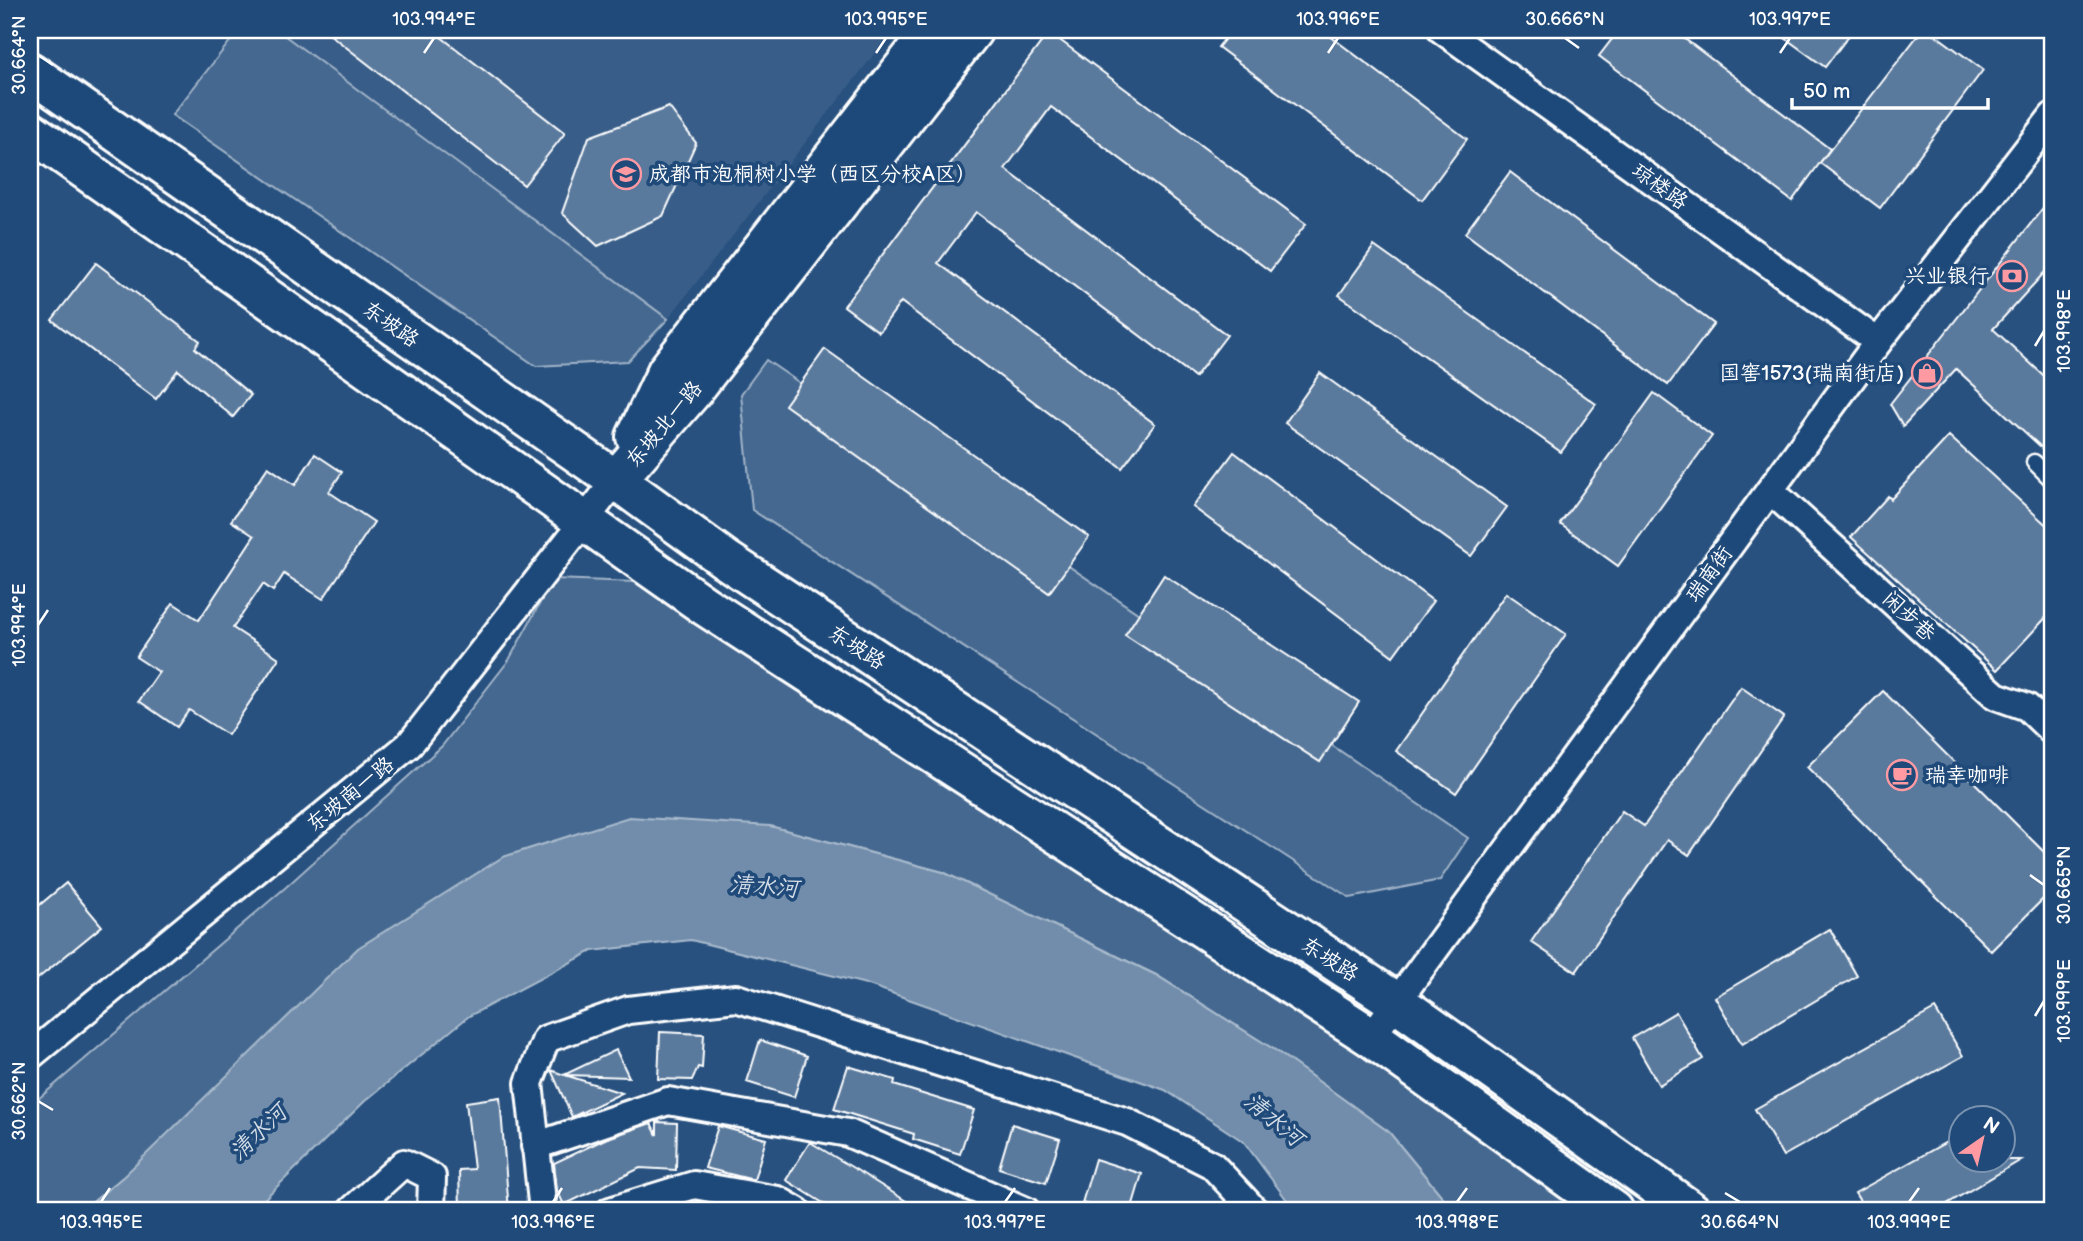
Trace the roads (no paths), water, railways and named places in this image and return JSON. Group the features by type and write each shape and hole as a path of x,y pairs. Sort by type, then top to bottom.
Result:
{"main road":[{"name":"东坡北一路","path":"616,480 667,371 933,30"},
{"name":"东坡北一路","path":"616,480 691,393 973,30"},
{"name":"东坡路","path":"30,72 616,480 726,560 1398,1003 1691,1211"},
{"name":"东坡路","path":"30,131 705,607 1371,1037 1614,1211"}],"street":[{"name":"琼楼路","path":"1442,30 1878,342"},
{"name":"瑞南街","path":"1371,1037 1878,342 2053,116"},
{"name":"东坡南一路","path":"30,1056 409,745 616,480"},
{"name":"闲步巷","path":"1770,490 1996,696 2027,707 2053,732"},
{"path":"542,1211 528,1083 546,1039 628,1010 736,998 1127,1122 1212,1165 1255,1211"},
{"path":"536,1146 668,1101 848,1133 1026,1211"},
{"path":"351,1211 404,1163 432,1177 431,1211"},
{"path":"610,1211 694,1185 778,1200 797,1211"}],"lane":[{"path":"2034,462 2053,481"}],"water":[{"name":"清水河","path":"629,817 770,826 943,872 1156,975 1275,1050 1389,1132 1454,1211 1295,1211 1244,1142 1165,1090 866,984 691,940 592,951 469,1016 365,1101 252,1211 82,1211 124,1176 358,948 503,857"}],"place":[{"name":"成都市泡桐树小学（西区分校A区）","path":"626,174"},
{"name":"兴业银行","path":"2012,276"},
{"name":"国窖1573(瑞南街店)","path":"1927,373"},
{"name":"瑞幸咖啡","path":"1902,775"}]}
